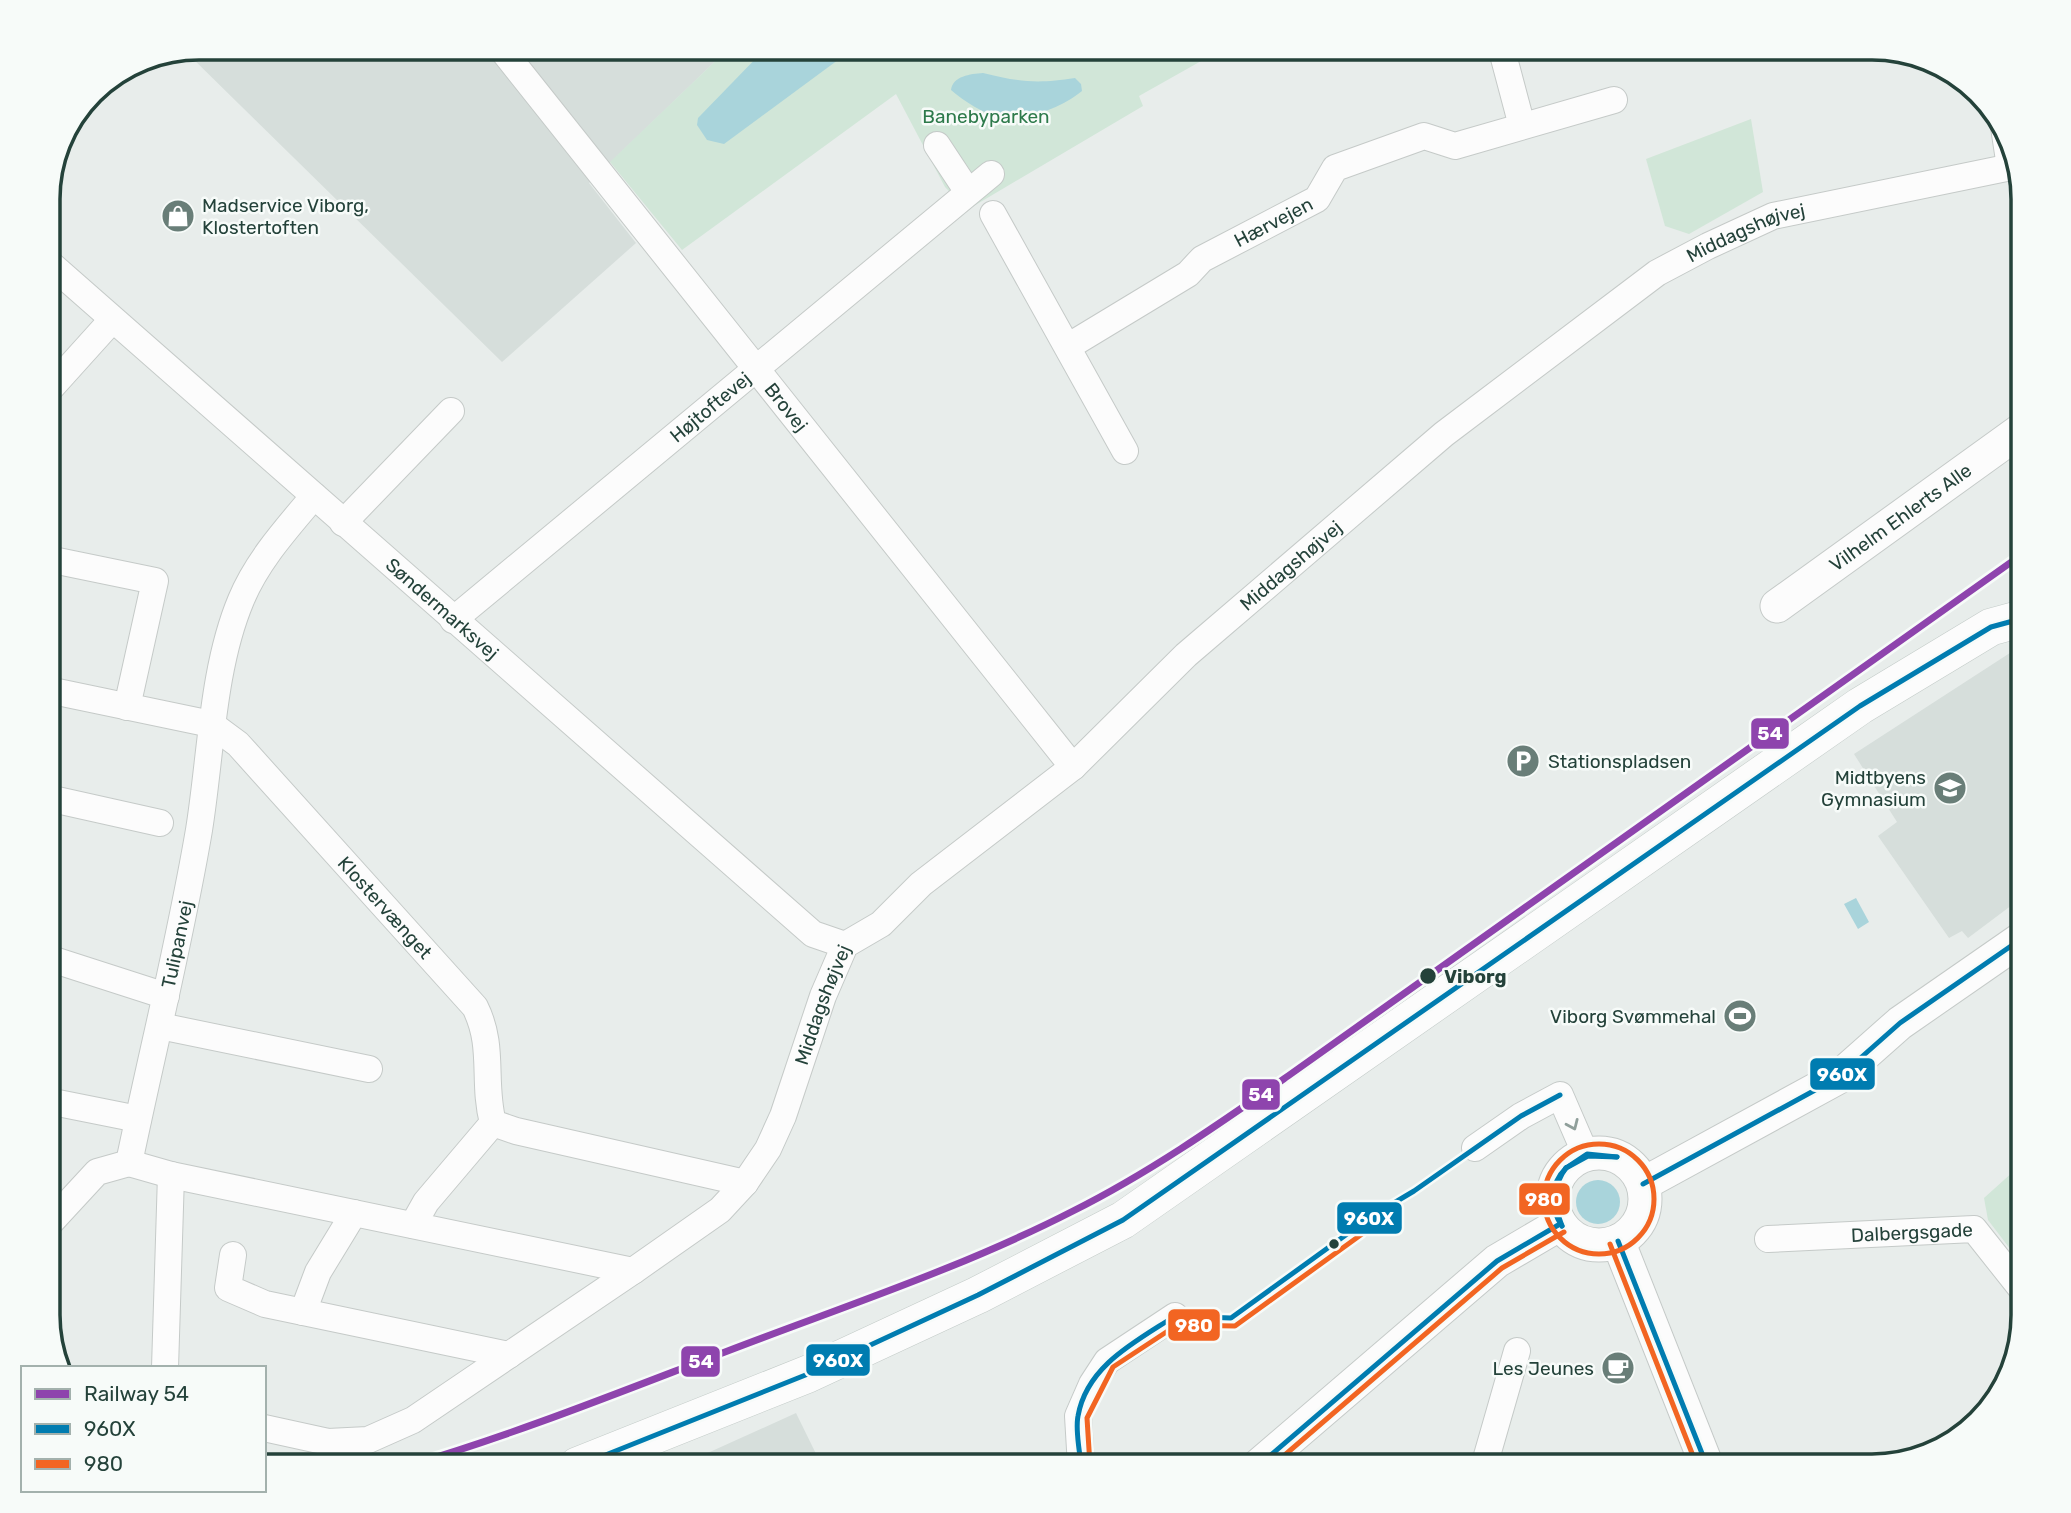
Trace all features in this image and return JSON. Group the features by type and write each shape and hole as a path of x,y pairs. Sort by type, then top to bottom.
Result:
{"main road":[{"path":"607,1454 808,1374 978,1295 1122,1220 1860,706 1991,628 2011,622"}],"street":[{"name":"Brovej","path":"510,60 1073,767"},
{"path":"1504,60 1522,126"},
{"name":"Hærvejen","path":"1069,346 1188,274 1202,259 1317,199 1335,168 1424,136 1455,146 1614,100"},
{"path":"937,145 968,192"},
{"name":"Middagshøjvej","path":"745,1183 768,1149 783,1116 823,996 845,945 881,924 921,884 1073,767 1186,655 1444,434 1657,273 1773,216 2008,167"},
{"name":"Højtoftevej","path":"453,620 991,174"},
{"path":"993,214 1069,346 1125,451"},
{"name":"Søndermarksvej","path":"60,273 813,934 845,945"},
{"path":"60,378 112,320"},
{"path":"343,523 451,411"},
{"name":"Vilhelm Ehlerts Alle","path":"1777,606 2011,437"},
{"name":"Tulipanvej","path":"129,1163 160,1026 198,831 211,724 233,623 241,598 269,551 313,496"},
{"path":"60,561 155,581 127,706"},
{"path":"60,692 211,724"},
{"name":"Klostervænget","path":"211,724 238,744 475,1007 486,1030 488,1104 493,1123"},
{"path":"60,801 160,823"},
{"path":"1643,1184 1839,1077 1900,1023 2011,946"},
{"path":"60,962 166,996"},
{"path":"160,1026 369,1069"},
{"path":"1483,1142 1521,1116 1560,1095 1586,1155"},
{"path":"60,1103 138,1119"},
{"path":"413,1225 426,1202 493,1123 516,1131 745,1183"},
{"path":"1586,1155 1615,1156 1628,1163 1643,1184 1645,1204 1641,1219 1631,1232 1618,1241 1602,1245 1586,1244 1571,1236 1560,1224 1553,1197 1555,1184 1567,1165 1586,1155"},
{"path":"60,1212 97,1172 129,1163 171,1175 632,1271"},
{"path":"165,1366 171,1175"},
{"path":"266,1428 328,1442 368,1440 413,1420 720,1210 745,1183"},
{"path":"303,1312 318,1272 354,1213"},
{"path":"1272,1454 1497,1261 1560,1224"},
{"name":"Dalbergsgade","path":"1768,1239 1973,1229 2011,1276"},
{"path":"1618,1241 1702,1454"},
{"path":"233,1255 228,1289 265,1304 509,1355"},
{"path":"1080,1454 1077,1416 1092,1384 1107,1361 1175,1315"},
{"path":"1487,1454 1517,1352"}],"shaded area":[{"path":"194,60 717,60 589,183 636,243 502,362"},
{"name":"Midtbyens Gymnasium","path":"2011,652 2011,906 1968,938 1962,931 1949,938 1878,836 1897,822 1854,754"},
{"path":"796,1413 816,1454 705,1454"}],"green space":[{"name":"Banebyparken","path":"716,60 1203,60 1139,96 1143,106 967,210 945,187 896,94 682,250 610,162"},
{"path":"1751,119 1763,192 1689,234 1665,226 1646,159"},
{"path":"2011,1174 2011,1250 1988,1220 1984,1198"}],"water":[{"path":"754,60 838,60 724,144 707,140 697,125 698,118"},
{"path":"983,73 1029,81 1075,78 1081,84 1082,91 1043,112 1021,117 1000,117 974,106 951,90 952,85 959,79"},
{"path":"1856,898 1869,922 1858,929 1844,904"},
{"path":"1598,1180 1614,1186 1620,1202 1614,1218 1598,1224 1582,1218 1576,1202 1582,1186"}],"rail line":[{"name":"54","path":"444,1454 568,1412 945,1269 1031,1232 1129,1181 1288,1076 2011,562"}],"transit line":[{"name":"960X","path":"608,1454 808,1374 978,1295 1123,1220 1860,706 1991,627 2011,622"},
{"name":"960X","path":"1643,1184 1839,1077 1900,1023 2011,946"},
{"name":"960X","path":"1175,1316 1231,1318 1372,1216 1414,1191 1521,1116 1560,1095"},
{"name":"980","path":"1599,1144 1620,1149 1638,1160 1649,1178 1654,1199 1649,1220 1638,1238 1620,1249 1599,1254 1578,1249 1560,1238 1549,1220 1544,1199 1549,1178 1560,1160 1578,1149 1599,1144"},
{"name":"960X","path":"1566,1168 1587,1154 1617,1157"},
{"name":"960X","path":"1566,1168 1588,1156 1617,1157"},
{"name":"960X","path":"1562,1226 1555,1211 1553,1196 1557,1181 1566,1168"},
{"name":"960X","path":"1562,1226 1557,1211 1556,1189 1566,1168"},
{"name":"960X","path":"1272,1454 1497,1261 1560,1224"},
{"name":"980","path":"1286,1454 1502,1268 1564,1232"},
{"name":"980","path":"1089,1454 1087,1418 1113,1367 1177,1325 1235,1326 1362,1234"},
{"name":"960X","path":"1618,1241 1702,1454"},
{"name":"980","path":"1610,1244 1692,1454"},
{"name":"960X","path":"1080,1454 1078,1416 1083,1398 1092,1382 1116,1356 1175,1316"}],"place":[{"name":"Madservice Viborg, Klostertoften","path":"178,216"},
{"name":"Stationspladsen","path":"1523,761"},
{"name":"Midtbyens Gymnasium","path":"1950,788"},
{"name":"Viborg","path":"1428,976"},
{"name":"Viborg Svømmehal","path":"1740,1016"},
{"name":"Les Jeunes","path":"1618,1368"}]}
